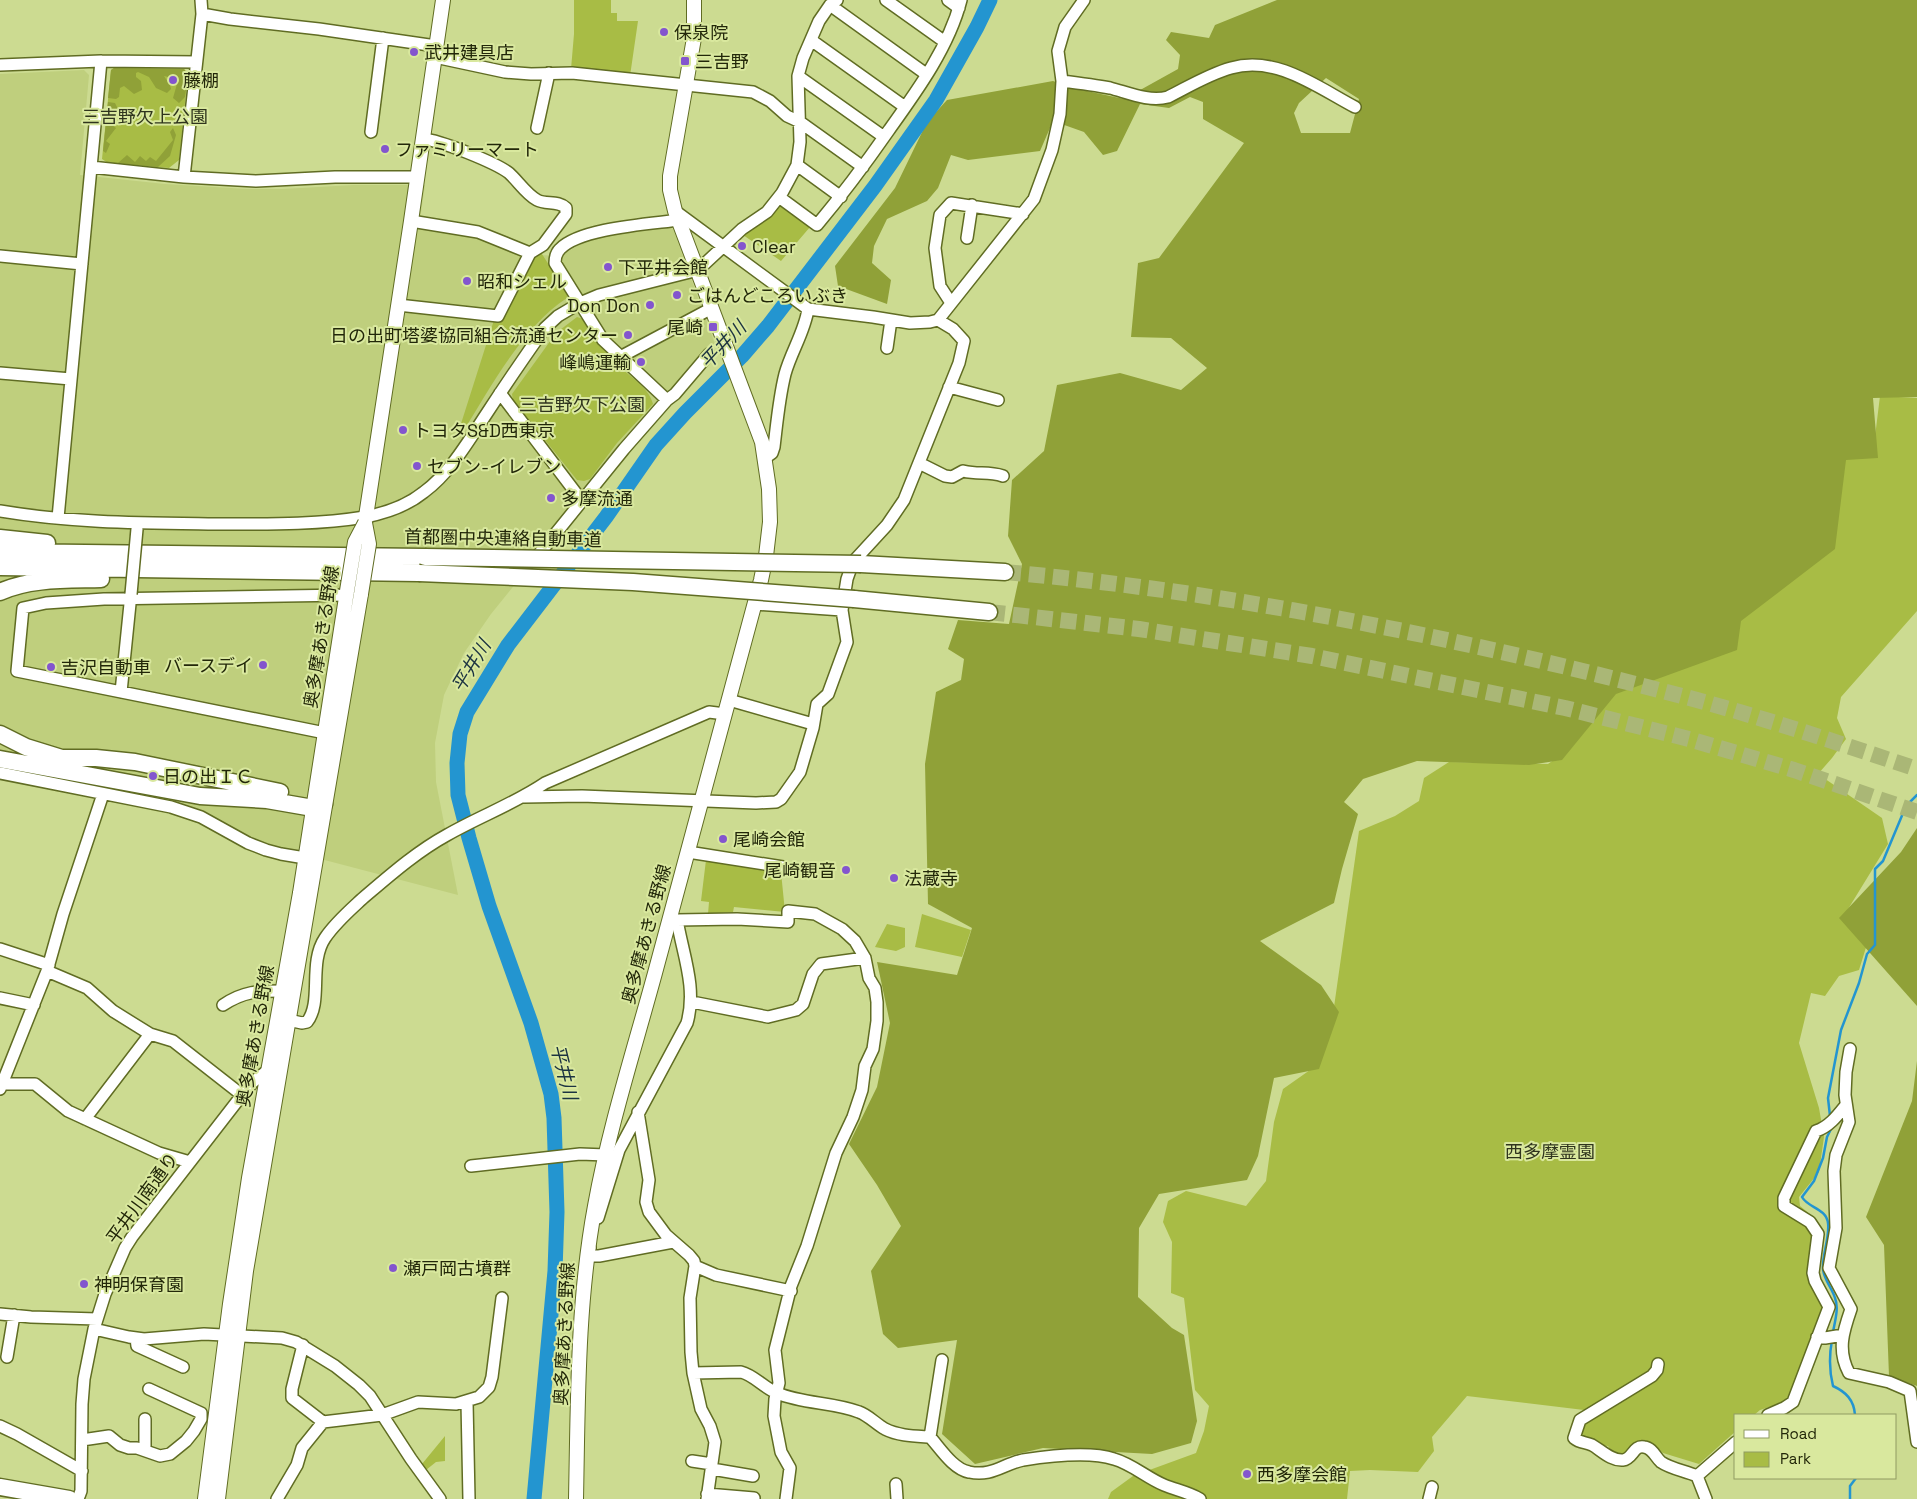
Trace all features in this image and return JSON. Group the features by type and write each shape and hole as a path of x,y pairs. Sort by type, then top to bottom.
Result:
{"highway":[{"path":"0,538 167,554"},
{"name":"首都圏中央連絡自動車道","path":"0,552 861,564 1006,572"},
{"name":"首都圏中央連絡自動車道","path":"0,567 420,574 633,582 848,604 990,612"},
{"path":"0,592 18,586 49,582 261,572"},
{"path":"0,734 55,764"},
{"path":"0,744 126,788 199,803 210,804 238,789"},
{"path":"0,759 55,764 116,752 196,768 238,789 317,804"},
{"path":"0,1487 69,1499"}],"main road":[{"name":"奥多摩あきる野線","path":"205,1499 273,1072 282,991 305,858 361,594 369,544 366,520 412,221 442,0"},
{"path":"694,0 694,38 669,182 677,216 712,308"},
{"name":"奥多摩あきる野線","path":"576,1499 581,1334 587,1256 595,1206 606,1155 673,919 688,852 755,604 766,556 770,522 769,489 762,442 712,308"},
{"name":"奥多摩あきる野線","path":"273,1072 288,1020 325,733 347,593 356,542 366,520"},
{"name":"奥多摩あきる野線","path":"218,1499 232,1336"}],"street":[{"path":"184,177 202,14 200,0"},
{"path":"886,0 945,42"},
{"path":"779,197 817,225 864,167 905,107 945,42 960,4 948,0"},
{"path":"667,400 603,340 555,264 556,256 560,249 595,232 677,216 807,308 910,323 938,320 1034,199 1052,150 1060,114 1062,81 1058,51 1065,27 1084,0"},
{"path":"0,511 138,526 306,523 366,520 410,502 437,481 468,443 544,328 558,316 580,303 599,296 698,270 742,229 767,212 779,197 797,165 800,142 798,76 819,21 833,3 926,74"},
{"path":"202,14 384,38 505,72 581,74 753,92 770,101 792,119 800,122 864,167"},
{"path":"371,132 384,38"},
{"path":"811,40 905,107"},
{"path":"0,66 101,61 196,62"},
{"path":"58,518 101,61"},
{"path":"1062,81 1160,99 1231,68 1263,64 1289,72 1355,107"},
{"path":"537,128 549,73"},
{"path":"798,76 884,137"},
{"path":"398,305 498,316 530,254 543,245 566,214 566,208 562,204 536,200 511,175 498,167 466,153 431,140 423,139"},
{"path":"797,165 841,197"},
{"path":"91,168 184,177 256,181 335,177 418,177"},
{"path":"951,303 940,286 935,248 940,215 951,203 1023,214"},
{"path":"967,238 972,205"},
{"path":"412,221 478,232 530,254"},
{"path":"0,256 82,264"},
{"path":"622,356 712,308"},
{"path":"765,458 772,453 774,446 785,374 805,323 807,308"},
{"path":"887,348 891,320"},
{"path":"524,797 582,796 756,803 781,800 800,772 817,704 828,694 847,642 847,579 853,562 887,525 909,490 959,363 964,341 953,329 938,320"},
{"path":"539,554 624,449 709,354"},
{"path":"0,373 71,379"},
{"path":"949,387 998,400"},
{"path":"500,393 582,501"},
{"path":"920,464 945,476 952,477 963,471 976,474 990,472 1003,476"},
{"path":"121,692 138,526"},
{"path":"325,733 17,671 23,608 46,603 131,597 347,593"},
{"path":"755,604 848,604"},
{"path":"729,700 813,724"},
{"path":"288,1020 306,1022 313,1011 314,978 319,949 325,938 340,920 393,872 433,843 524,797 545,783 709,712 725,714"},
{"path":"0,773 171,808 201,817 248,843 281,854 305,858"},
{"path":"103,794 63,914 48,968 1,1086 35,1084 68,1111 159,1153 190,1162"},
{"path":"688,852 783,867"},
{"path":"673,1242 619,1253 587,1256 619,1150 687,1023 692,1002 690,977 673,919 788,922 788,911 815,914 842,929 855,941 865,958 869,978 875,988 877,1021 873,1049 866,1066 862,1090 853,1117 836,1153 791,1291 775,1350 779,1383 775,1399 774,1416 778,1444 790,1468 786,1499"},
{"path":"0,948 48,968 87,988 113,1011 150,1034 173,1041 242,1095"},
{"path":"692,1002 768,1017 796,1010 803,1004 814,974 821,964 865,958"},
{"path":"223,1005 235,997 251,992 282,991"},
{"path":"0,998 34,1005"},
{"path":"85,1119 150,1034"},
{"path":"1850,1050 1842,1110 1849,1122 1836,1155 1834,1171 1836,1228 1829,1268 1851,1309 1842,1335 1843,1362 1849,1373 1889,1382 1910,1391 1917,1442"},
{"name":"平井川南通り","path":"78,1499 81,1491 82,1471 84,1379 96,1324 105,1294 128,1243 143,1221 253,1082 273,1072"},
{"path":"1770,1414 1792,1402 1821,1338 1829,1307 1815,1281 1813,1273 1818,1234 1810,1222 1784,1206 1784,1198 1816,1131 1822,1129 1842,1110"},
{"path":"638,1112 648,1180 646,1202 649,1212 673,1242 694,1260 695,1266 690,1298 693,1373 701,1408 715,1442 707,1496 754,1498"},
{"path":"471,1166 576,1154 606,1155"},
{"path":"695,1266 716,1275 791,1291"},
{"path":"276,1499 297,1465 302,1448 323,1422 382,1415 418,1402 456,1404 479,1397 489,1387 495,1362 502,1298"},
{"path":"0,1314 96,1324 136,1338 204,1334 282,1338 303,1345 359,1385 370,1396 440,1499"},
{"path":"7,1357 14,1315"},
{"path":"1821,1338 1842,1335"},
{"path":"136,1338 137,1346 183,1367"},
{"path":"303,1345 292,1389 292,1398 323,1422"},
{"path":"930,1437 942,1360"},
{"path":"1658,1364 1657,1370 1652,1376 1580,1420 1574,1438 1579,1442 1590,1444 1612,1458 1622,1460 1628,1458 1637,1447 1643,1446 1650,1449 1664,1464 1697,1476 1706,1499"},
{"path":"693,1373 748,1374 762,1386 777,1393 799,1400 860,1412 884,1428 898,1434 930,1437 957,1466 969,1472 986,1474 995,1472 1017,1461 1050,1456 1093,1456 1114,1459 1165,1485 1190,1493 1200,1499"},
{"path":"82,1440 109,1436 120,1445 145,1450 160,1456 170,1454 186,1441 194,1431 201,1418 201,1413 149,1389"},
{"path":"467,1402 469,1499"},
{"path":"145,1419 145,1450"},
{"path":"0,1426 82,1471"},
{"path":"1697,1476 1734,1444"},
{"path":"692,1461 753,1476"},
{"path":"896,1484 897,1499"},
{"path":"1430,1499 1432,1487"}],"shaded area":[{"path":"1277,0 1917,0 1917,397 1873,398 1878,458 1846,460 1835,549 1741,621 1737,650 1616,694 1562,760 1529,765 1417,761 1363,779 1344,802 1358,814 1334,903 1260,941 1321,985 1339,1012 1319,1069 1274,1078 1258,1156 1247,1180 1159,1194 1139,1228 1138,1297 1172,1328 1184,1335 1197,1421 1191,1443 1152,1454 1043,1448 975,1464 942,1434 957,1340 898,1348 883,1334 871,1271 901,1226 877,1185 849,1144 877,1087 890,1023 877,962 957,975 972,928 928,904 925,764 936,692 961,680 964,659 948,649 958,620 1009,624 1022,564 1008,536 1012,480 1044,451 1057,385 1120,373 1181,390 1207,368 1171,338 1131,337 1138,263 1159,258 1244,143 1203,119 1203,102 1190,97 1169,108 1140,104 1117,151 1103,155 1084,132 1053,121 1040,151 968,160 951,155 938,188 927,201 887,219 874,246 872,263 891,280 887,304 838,286 835,266 895,188 927,122 947,100 1053,81 1073,88 1124,99 1178,69 1180,55 1166,40 1171,32 1209,38 1215,25","holes":["1326,78 1359,99 1350,133 1301,133 1294,113 1299,103"]},
{"path":"114,68 184,69 188,74 185,97 179,103 173,98 177,84 173,78 164,76 171,89 167,93 156,88 149,77 138,72 136,77 141,81 142,90 134,94 124,86 120,88 119,97 116,99 108,98 111,70"},
{"path":"84,70 89,75 80,175 165,184 247,189 354,185 425,185 419,227 475,235 521,254 560,256 595,236 668,226 673,229 715,344 582,501 491,614 464,653 444,695 435,743 436,782 458,895 252,841 190,807 0,760 0,74"},
{"path":"108,102 115,103 118,109 108,122 116,128 106,141 110,144 106,153 103,151"},
{"path":"173,128 176,135 170,156 158,167 118,163 127,155 135,162 140,156 146,161 150,157 156,161 173,140 170,132"},
{"path":"1917,828 1917,1006 1839,918 1901,852"},
{"path":"1917,1061 1917,1386 1889,1376 1884,1245 1866,1217 1912,1101"}],"green space":[{"path":"574,0 611,0 611,13 617,13 617,21 638,21 630,76 571,69"},
{"name":"三吉野欠上公園","path":"114,68 184,69 188,74 179,160 169,168 108,163 102,159 111,70"},
{"path":"783,203 810,223 810,227 781,261 743,235 778,204"},
{"name":"三吉野欠下公園","path":"540,251 567,293 567,298 551,310 521,342 462,433 459,430 494,320 525,269"},
{"name":"三吉野欠下公園","path":"577,317 583,319 611,358 643,387 653,404 617,443 590,479 584,481 577,480 513,400 512,394 556,333"},
{"name":"西多摩霊園","path":"1880,396 1917,398 1917,611 1841,697 1837,718 1846,739 1818,774 1882,818 1888,844 1845,914 1868,941 1859,970 1839,976 1825,996 1811,993 1799,1043 1819,1108 1824,1137 1819,1172 1799,1197 1800,1206 1816,1219 1822,1233 1817,1275 1826,1310 1809,1343 1795,1384 1785,1402 1760,1410 1755,1414 1734,1414 1734,1433 1699,1464 1663,1453 1652,1445 1627,1456 1614,1456 1608,1446 1584,1441 1580,1434 1584,1424 1584,1410 1467,1396 1432,1437 1434,1451 1418,1472 1350,1471 1347,1499 1108,1499 1111,1492 1133,1476 1196,1453 1204,1431 1209,1406 1195,1390 1184,1298 1171,1293 1172,1242 1163,1222 1168,1201 1186,1191 1246,1206 1266,1181 1274,1122 1283,1089 1310,1070 1334,1007 1359,831 1395,816 1419,801 1424,778 1449,762 1548,764 1572,747 1617,686 1738,643 1735,616 1840,450 1873,453"},
{"path":"706,860 781,872 785,912 734,907 733,912 708,914 709,902 701,901"},
{"path":"922,914 971,930 962,957 915,947"},
{"path":"887,924 905,928 905,947 896,951 875,947"},
{"path":"445,1436 445,1461 436,1462 426,1470 422,1464"}],"waterway":[{"name":"平井川","path":"534,1499 555,1271 557,1212 554,1118 551,1094 531,1023 489,906 458,795 457,763 460,734 467,712 508,645 606,517 656,445 742,356 768,326 875,186 936,100 990,0"},
{"path":"1830,1116 1828,1098 1841,1030 1859,983 1867,954 1875,945 1875,869 1883,861 1906,806 1917,795"},
{"path":"1832,1127 1827,1137 1823,1158 1814,1181 1802,1197 1808,1204 1827,1218 1828,1234 1823,1269 1837,1306 1833,1332"},
{"path":"1832,1340 1830,1363 1833,1386 1848,1397 1853,1405 1855,1414"},
{"path":"1850,1499 1850,1486 1855,1479"}],"tunnel":[{"path":"1005,572 1180,592 1354,621 1440,639 1612,678 1697,700 1780,724 1917,769"},
{"path":"989,612 1139,629 1312,656 1565,708 1689,739 1794,770 1917,812"}],"place":[{"name":"保泉院","path":"664,32"},
{"name":"武井建具店","path":"414,52"},
{"name":"三吉野","path":"685,61"},
{"name":"藤棚","path":"173,80"},
{"name":"ファミリーマート","path":"385,149"},
{"name":"Clear","path":"742,246"},
{"name":"下平井会館","path":"608,267"},
{"name":"昭和シェル","path":"467,281"},
{"name":"ごはんどころいぶき","path":"677,295"},
{"name":"Don Don","path":"650,305"},
{"name":"尾崎","path":"713,327"},
{"name":"日の出町塔婆協同組合流通センター","path":"628,335"},
{"name":"峰嶋運輸","path":"641,362"},
{"name":"トヨタS&D西東京","path":"403,430"},
{"name":"セブン-イレブン","path":"417,466"},
{"name":"多摩流通","path":"551,498"},
{"name":"バースデイ","path":"263,665"},
{"name":"吉沢自動車","path":"51,667"},
{"name":"日の出ＩＣ","path":"153,776"},
{"name":"尾崎会館","path":"723,839"},
{"name":"尾崎観音","path":"846,870"},
{"name":"法蔵寺","path":"894,878"},
{"name":"瀬戸岡古墳群","path":"393,1268"},
{"name":"神明保育園","path":"84,1284"},
{"name":"西多摩会館","path":"1247,1474"}]}
